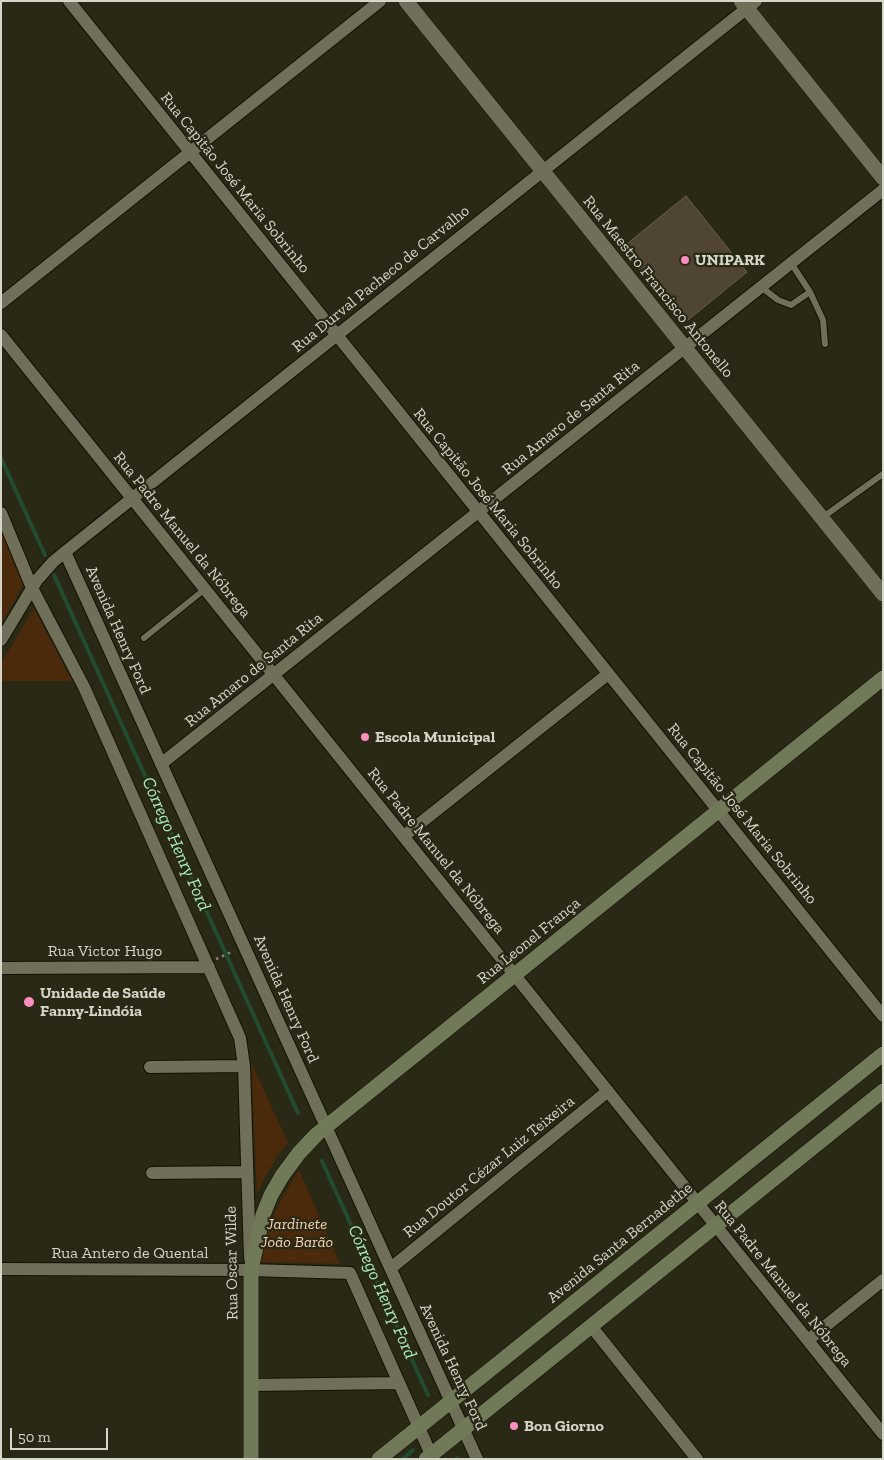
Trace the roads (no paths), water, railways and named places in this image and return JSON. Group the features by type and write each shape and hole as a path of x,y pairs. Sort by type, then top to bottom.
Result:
{"main road":[{"name":"Rua Leonel França","path":"250,1270 261,1222 271,1195 298,1153 308,1142 883,678"},
{"name":"Avenida Santa Bernadethe","path":"379,1459 883,1054"},
{"path":"430,1457 883,1090"},
{"name":"Rua Oscar Wilde","path":"250,1270 251,1459"}],"street":[{"name":"Rua Capitão José Maria Sobrinho","path":"69,1 883,1016"},
{"path":"1,303 380,1"},
{"name":"Rua Maestro Francisco Antonello","path":"406,1 883,594"},
{"path":"748,4 883,178"},
{"name":"Rua Durval Pacheco de Carvalho","path":"1,640 32,588 46,570 65,552 543,171 748,4"},
{"name":"Rua Amaro de Santa Rita","path":"161,764 883,190"},
{"name":"Rua Padre Manuel da Nóbrega","path":"1,335 883,1434"},
{"path":"1,512 32,588 84,687 211,964 240,1038 244,1066 150,1067"},
{"name":"Avenida Henry Ford","path":"65,552 477,1459"},
{"path":"404,836 608,674"},
{"name":"Rua Victor Hugo","path":"1,968 211,964"},
{"name":"Rua Oscar Wilde","path":"244,1066 250,1270"},
{"name":"Rua Doutor Cézar Luiz Teixeira","path":"390,1268 608,1091"},
{"path":"152,1173 247,1172"},
{"name":"Rua Antero de Quental","path":"1,1269 250,1270 350,1273 399,1383"},
{"path":"808,1340 883,1280"},
{"path":"591,1326 697,1459"},
{"path":"251,1385 399,1383 419,1426 430,1457"}],"lane":[{"path":"791,263 810,292 823,320 825,344"},
{"path":"761,287 778,300 791,305 810,292"},
{"path":"822,518 883,474"},
{"path":"144,638 205,589"}],"waterway":[{"name":"Córrego Henry Ford","path":"1,458 45,555"},
{"name":"Córrego Henry Ford","path":"54,575 298,1113"},
{"name":"Córrego Henry Ford","path":"322,1161 428,1395"},
{"path":"403,1459 413,1450"}],"place":[{"name":"UNIPARK","path":"685,260"},
{"name":"Escola Municipal","path":"365,737"},
{"name":"Unidade de Saúde Fanny-Lindóia","path":"29,1002"},
{"name":"Bon Giorno","path":"514,1426"}],"park label":[{"name":"Jardinete João Barão","path":"297,1233"}]}
